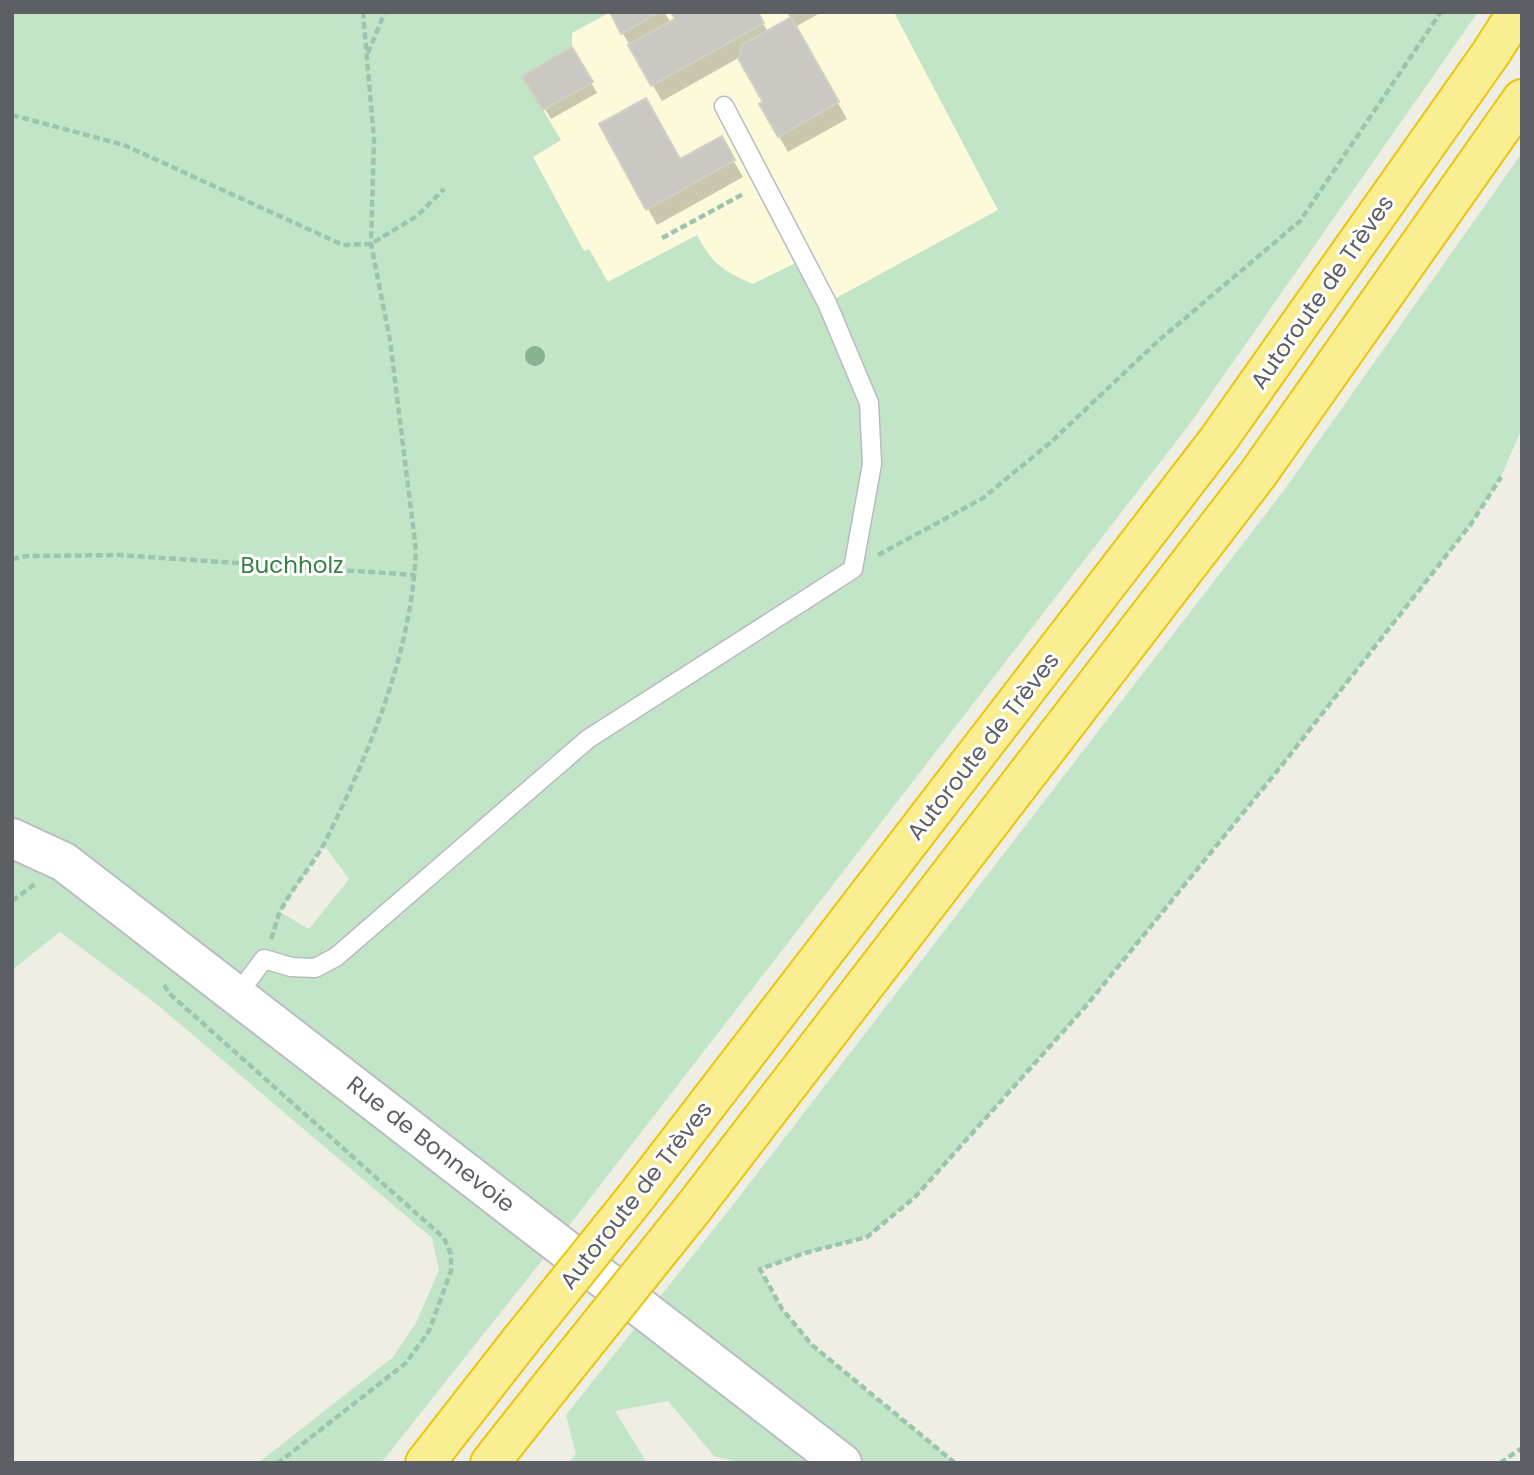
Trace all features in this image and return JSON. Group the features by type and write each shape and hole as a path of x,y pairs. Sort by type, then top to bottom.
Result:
{"highway":[{"name":"Autoroute de Trèves","path":"425,1463 636,1197 1217,440 1491,53 1517,12"},
{"path":"490,1463 695,1206 1258,474 1522,99"}],"main road":[{"name":"Rue de Bonnevoie","path":"12,838 64,862 842,1463"}],"lane":[{"path":"237,995 264,959 291,967 315,968 336,957 588,739 853,569 872,464 869,403 827,303 724,106"}],"path":[{"path":"264,959 280,912 324,845 368,749 402,649 415,575 416,550 390,340 371,244 374,140 363,12"},
{"path":"367,54 385,12"},
{"path":"853,569 983,498 1051,442 1157,341 1300,221 1441,12"},
{"path":"12,116 124,145 343,245 371,244 417,216 444,189"},
{"path":"662,238 764,182"},
{"path":"955,1463 812,1345 782,1308 760,1269 805,1253 867,1237 915,1198 1095,996 1282,765 1471,524 1501,477"},
{"path":"12,559 28,556 118,555 415,575"},
{"path":"158,976 171,995 444,1238 451,1254 451,1271 429,1331 406,1363 278,1463"},
{"path":"1500,1463 1522,1448"}],"shaded area":[{"path":"610,12 894,12 998,210 827,303 804,259 753,284 727,273 709,258 697,235 607,282 589,250 584,252 533,157 522,76 572,47 572,33"}],"green space":[{"name":"Buchholz","path":"12,12 610,12 572,33 572,47 523,76 561,140 533,157 584,251 589,249 608,282 697,235 719,266 753,284 804,259 827,303 998,210 894,12 1478,12 1189,425 536,1268 381,1463 258,1463 393,1357 416,1323 439,1270 432,1238 154,1002 60,932 12,970","holes":["324,845 349,879 309,929 280,912"]},
{"path":"1522,153 1522,428 1501,477 1471,524 1282,765 1086,1006 915,1197 867,1237 805,1253 760,1269 782,1309 812,1345 955,1463 741,1463 714,1456 668,1401 615,1411 647,1463 568,1463 576,1454 566,1415 729,1210 1282,493"}],"building":[{"path":"610,12 659,12 621,34"},
{"path":"671,12 758,12 764,23 651,86 628,45 675,19"},
{"path":"791,17 839,102 778,137 759,104 763,102 739,60 742,45"},
{"path":"572,47 593,82 543,110 522,76"},
{"path":"646,98 680,159 722,136 735,160 646,210 599,124"}]}
